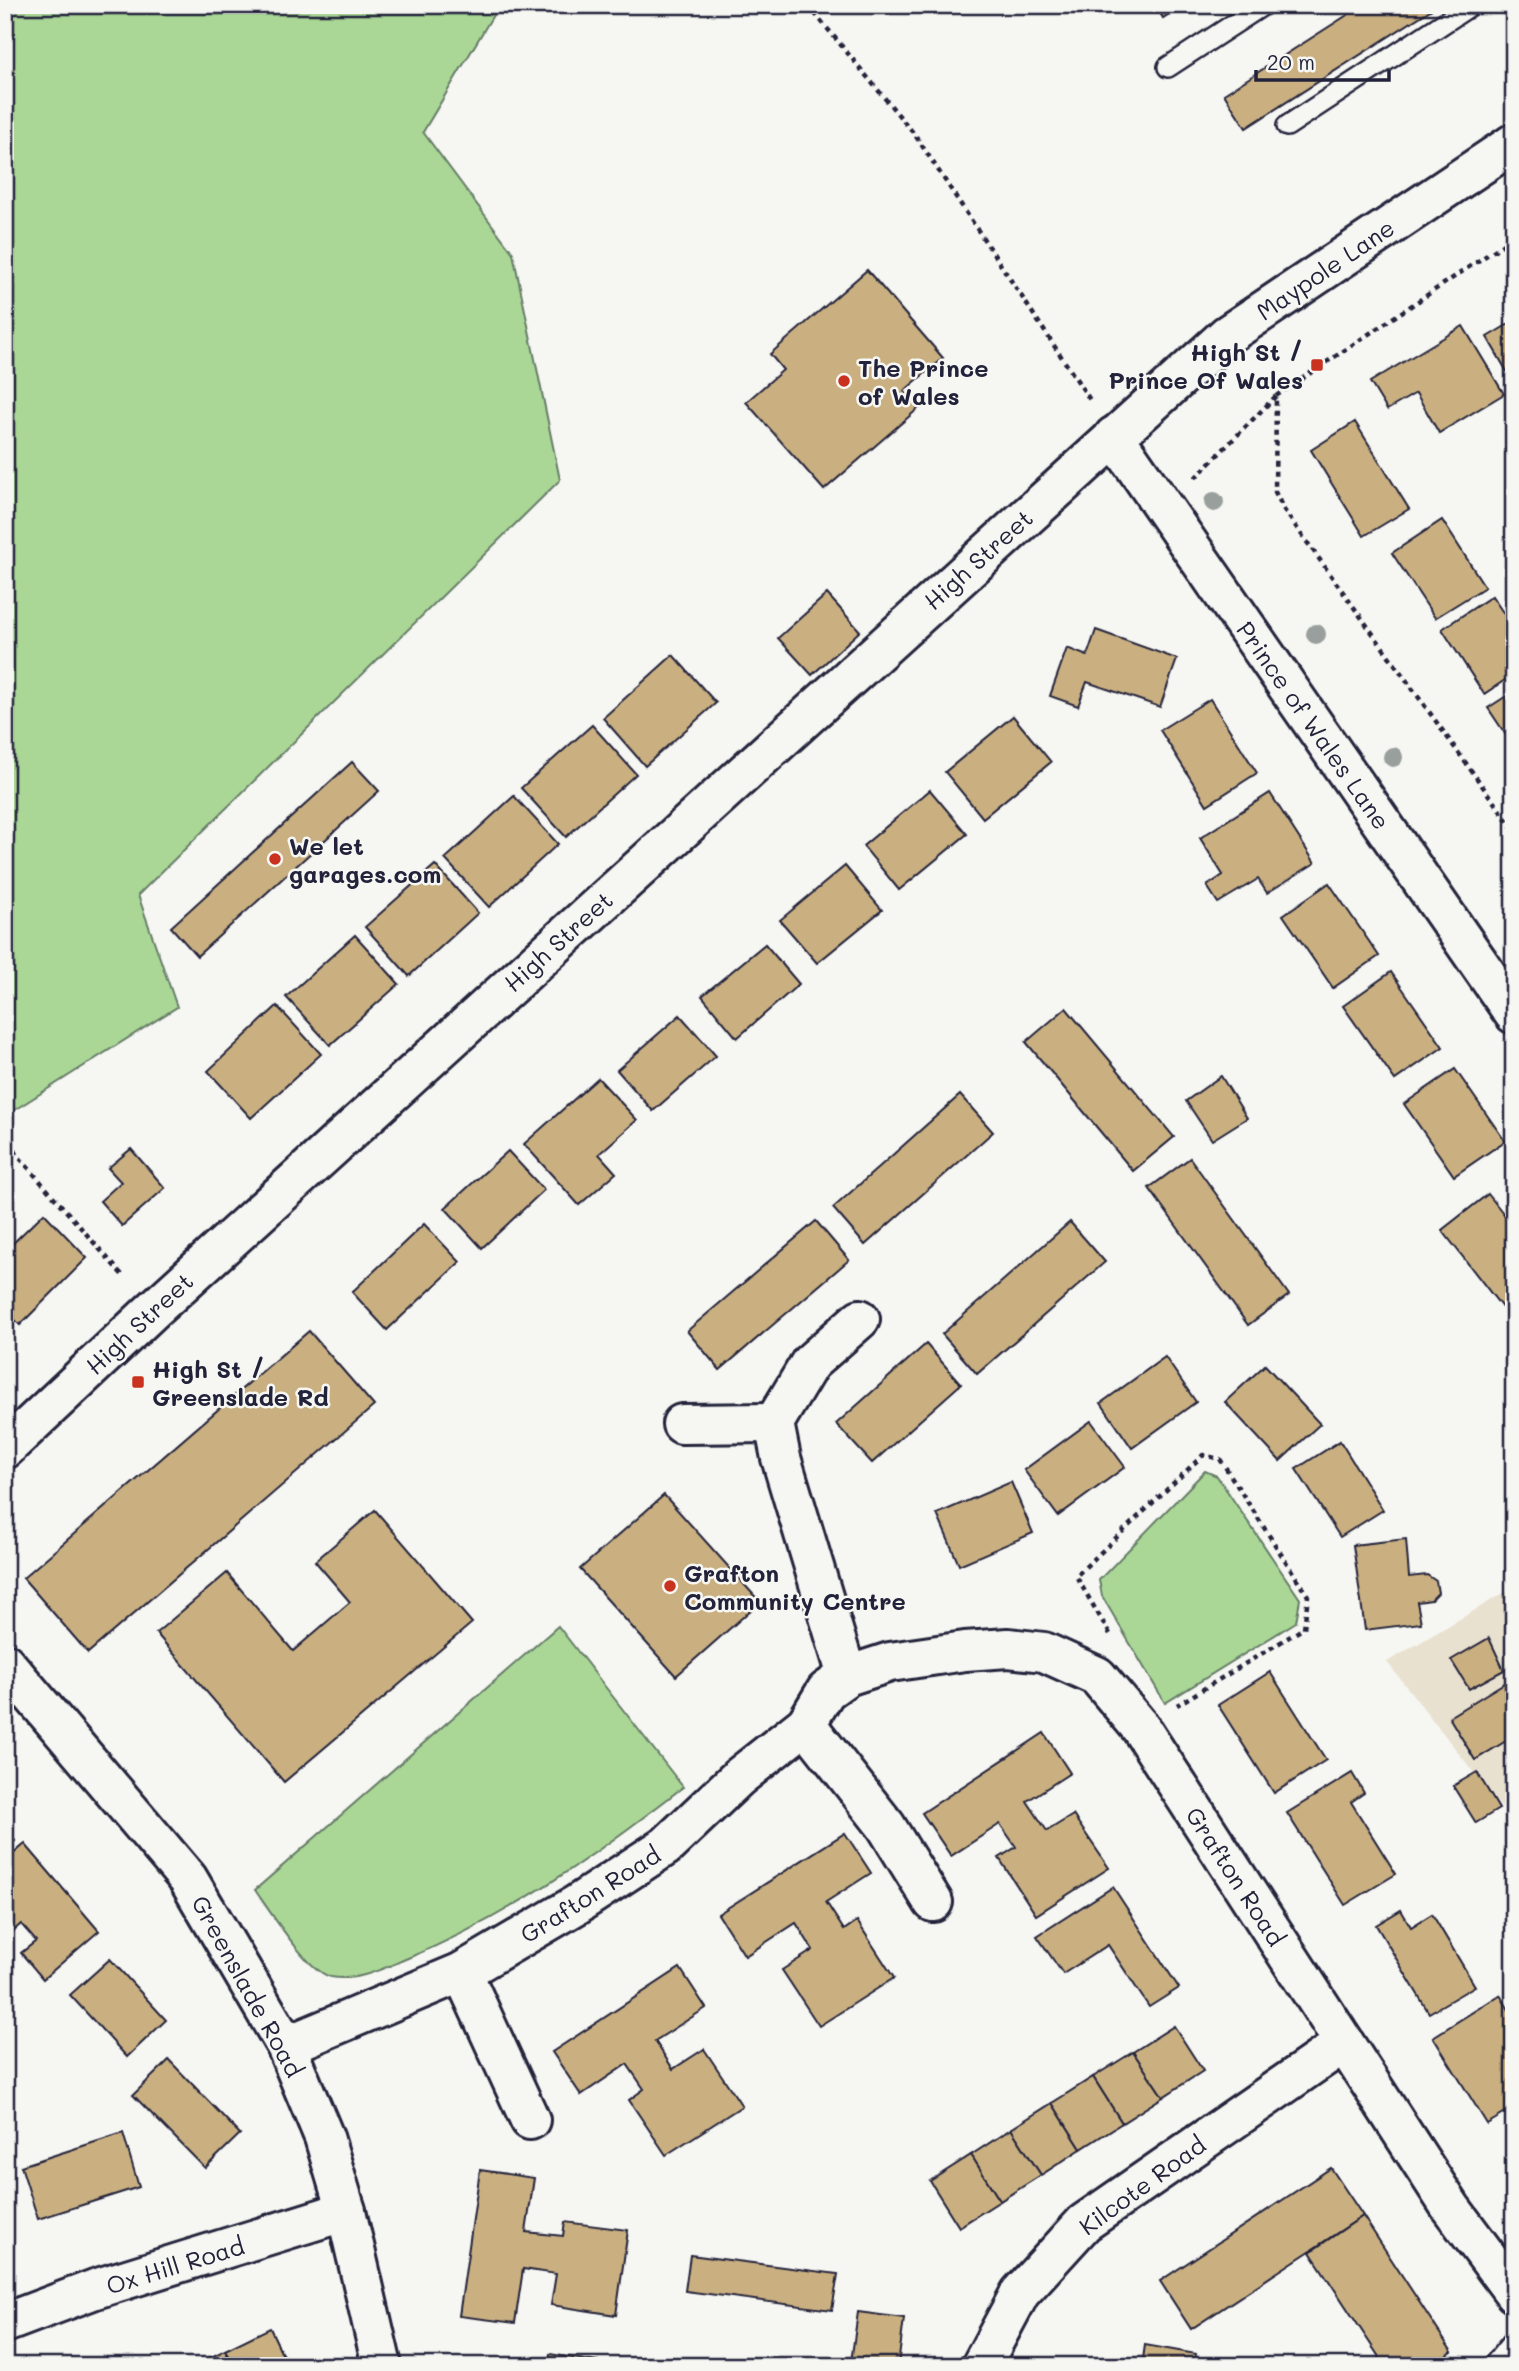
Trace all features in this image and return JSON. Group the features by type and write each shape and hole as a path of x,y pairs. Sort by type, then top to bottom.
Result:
{"street":[{"name":"Maypole Lane","path":"1114,436 1227,335 1514,143"},
{"name":"Prince of Wales Lane","path":"1114,436 1514,1014"},
{"name":"High Street","path":"5,1449 153,1310 1114,436"},
{"path":"848,1676 774,1423 810,1363 860,1319"},
{"path":"682,1424 774,1423"},
{"name":"Grafton Road","path":"286,2046 462,1972 576,1905 666,1846 739,1777 806,1724 826,1691 848,1676 890,1662 1008,1648 1044,1652 1097,1676 1140,1727 1451,2208 1514,2293"},
{"name":"Greenslade Road","path":"5,1663 188,1879 286,2046 324,2137 346,2211 382,2366"},
{"path":"806,1724 886,1826 933,1902"},
{"path":"462,1972 530,2120"},
{"name":"Kilcote Road","path":"981,2366 1020,2293 1084,2223 1344,2043"},
{"name":"Ox Hill Road","path":"5,2323 95,2290 346,2211"}],"lane":[{"path":"1168,67 1263,5"},
{"path":"1287,126 1471,5"},
{"path":"1493,2366 1514,2340"}],"path":[{"path":"808,5 915,135 1114,436"},
{"path":"1165,508 1276,396 1514,237"},
{"path":"1276,396 1275,492 1284,510 1514,830"},
{"path":"5,1132 18,1156 153,1310"},
{"path":"1097,1676 1118,1649 1076,1576 1203,1455 1220,1459 1308,1596 1304,1628 1140,1727"}],"shaded area":[{"path":"1514,1587 1514,1811 1505,1812 1387,1662"}],"green space":[{"path":"5,5 499,5 423,132 513,253 560,480 138,895 177,1007 5,1116"},
{"path":"1205,1471 1217,1476 1300,1599 1296,1622 1165,1703 1102,1596 1099,1580"},
{"path":"558,1626 683,1787 552,1882 482,1923 371,1973 341,1978 322,1973 301,1953 255,1890"}],"building":[{"path":"1155,5 1183,5 1163,18"},
{"path":"1363,5 1438,5 1246,128 1224,94"},
{"name":"The Prince of Wales","path":"867,270 943,358 904,391 919,408 824,490 746,402 783,370 770,354"},
{"path":"1514,321 1514,382 1513,382 1487,337"},
{"path":"1463,326 1504,394 1439,433 1416,393 1387,410 1370,382"},
{"path":"1355,422 1409,509 1364,536 1311,450"},
{"path":"1442,520 1485,587 1435,618 1392,553"},
{"path":"827,594 860,631 812,675 778,638"},
{"path":"1492,596 1514,629 1514,674 1484,694 1442,629"},
{"path":"1096,630 1177,659 1160,707 1087,682 1078,706 1050,696 1067,648 1087,656"},
{"path":"673,655 716,703 645,766 603,718"},
{"path":"1514,691 1514,747 1488,708"},
{"path":"1210,699 1257,773 1207,805 1160,730"},
{"path":"1013,716 1051,762 983,818 945,772"},
{"path":"592,725 636,774 566,837 521,788"},
{"name":"We let garages.com","path":"352,762 379,791 197,956 171,927"},
{"path":"930,790 967,834 899,890 863,846"},
{"path":"1270,793 1315,863 1267,893 1258,879 1218,903 1207,886 1223,875 1200,838"},
{"path":"514,796 558,844 489,907 445,859"},
{"path":"435,865 478,913 409,976 365,927"},
{"path":"845,866 882,910 817,963 780,920"},
{"path":"1329,883 1379,956 1333,988 1283,915"},
{"path":"355,935 399,984 330,1045 286,997"},
{"path":"765,944 799,984 737,1038 702,996"},
{"path":"1391,972 1443,1047 1395,1080 1343,1006"},
{"path":"277,1006 321,1054 251,1118 208,1071"},
{"path":"1066,1008 1174,1137 1133,1171 1026,1042"},
{"path":"680,1015 716,1056 653,1111 617,1070"},
{"path":"1455,1069 1505,1141 1454,1176 1404,1104"},
{"path":"1221,1076 1247,1118 1212,1140 1186,1101"},
{"path":"598,1078 637,1120 599,1154 616,1173 579,1205 524,1144"},
{"path":"960,1095 993,1132 865,1245 833,1208"},
{"path":"131,1149 165,1188 122,1226 100,1201 121,1182 108,1168"},
{"path":"508,1151 544,1190 482,1248 445,1208"},
{"path":"1190,1158 1289,1295 1248,1325 1149,1188"},
{"path":"1488,1194 1514,1227 1514,1323 1442,1230"},
{"path":"44,1213 87,1258 20,1325 5,1310 5,1251"},
{"path":"816,1221 849,1260 720,1370 687,1331"},
{"path":"1070,1222 1105,1262 977,1374 942,1334"},
{"path":"424,1224 460,1262 387,1330 352,1292"},
{"path":"309,1331 374,1406 88,1653 23,1578"},
{"path":"926,1344 961,1384 872,1463 836,1424"},
{"path":"1165,1357 1196,1402 1132,1448 1101,1403"},
{"path":"1265,1365 1320,1424 1280,1461 1225,1402"},
{"path":"1091,1421 1125,1467 1058,1516 1024,1470"},
{"path":"1340,1441 1383,1510 1340,1537 1296,1469"},
{"path":"1011,1482 1033,1533 959,1565 937,1514"},
{"name":"Grafton Community Centre","path":"664,1495 760,1602 676,1676 580,1569"},
{"path":"375,1510 472,1623 284,1782 156,1633 227,1573 293,1651 350,1602 315,1561"},
{"path":"1406,1539 1409,1577 1427,1575 1436,1581 1438,1593 1431,1600 1417,1602 1421,1623 1365,1630 1353,1545"},
{"path":"1489,1638 1504,1670 1469,1689 1451,1660"},
{"path":"1270,1672 1326,1760 1274,1793 1218,1705"},
{"path":"1514,1677 1514,1736 1475,1760 1449,1717"},
{"path":"1044,1733 1070,1773 1027,1801 1047,1831 1073,1815 1109,1868 1036,1915 999,1858 1016,1847 1000,1824 951,1856 922,1813"},
{"path":"1477,1772 1499,1809 1476,1823 1453,1786"},
{"path":"1352,1773 1364,1793 1351,1802 1396,1874 1345,1905 1287,1813"},
{"path":"5,1830 15,1841 5,1850"},
{"path":"845,1833 871,1873 826,1902 844,1930 857,1921 894,1978 819,2026 782,1970 813,1950 796,1923 745,1956 718,1914"},
{"path":"25,1844 99,1931 43,1979 21,1953 36,1941 21,1924 12,1932 5,1930 5,1861"},
{"path":"1113,1887 1179,1988 1149,2007 1108,1945 1063,1974 1037,1936"},
{"path":"1401,1910 1411,1927 1432,1914 1475,1986 1429,2013 1376,1925"},
{"path":"110,1959 166,2020 127,2057 70,1995"},
{"path":"680,1968 706,2008 655,2041 673,2069 704,2049 742,2106 666,2155 629,2100 644,2089 627,2064 581,2095 552,2052"},
{"path":"1500,1995 1514,2018 1514,2052 1510,2054 1514,2059 1514,2108 1487,2124 1433,2037"},
{"path":"1174,2026 1203,2071 1163,2097 1133,2052"},
{"path":"1133,2052 1163,2097 1122,2123 1093,2077"},
{"path":"169,2060 240,2134 205,2168 133,2095"},
{"path":"1093,2077 1122,2123 1081,2149 1052,2103"},
{"path":"1052,2103 1081,2149 1041,2175 1011,2129"},
{"path":"1011,2129 1041,2175 1000,2201 971,2155"},
{"path":"123,2133 139,2187 38,2219 21,2166"},
{"path":"971,2155 1000,2201 959,2227 930,2181"},
{"path":"1331,2168 1363,2216 1191,2329 1160,2281"},
{"path":"480,2170 534,2178 526,2232 563,2236 565,2222 628,2230 616,2315 551,2305 556,2274 523,2269 515,2323 459,2316"},
{"path":"1363,2216 1452,2352 1431,2366 1385,2366 1310,2252"},
{"path":"690,2255 838,2274 832,2310 685,2291"},
{"path":"858,2312 904,2318 898,2366 851,2362"},
{"path":"270,2328 288,2366 233,2366 225,2350"},
{"path":"1145,2345 1196,2354 1194,2366 1142,2366"},
{"path":"225,2350 233,2366 193,2366"},
{"path":"550,2354 604,2363 603,2366 548,2366"}],"place":[{"name":"High St / Prince Of Wales","path":"1317,365"},
{"name":"The Prince of Wales","path":"844,381"},
{"name":"We let garages.com","path":"275,859"},
{"name":"High St / Greenslade Rd","path":"138,1382"},
{"name":"Grafton Community Centre","path":"670,1586"}]}
